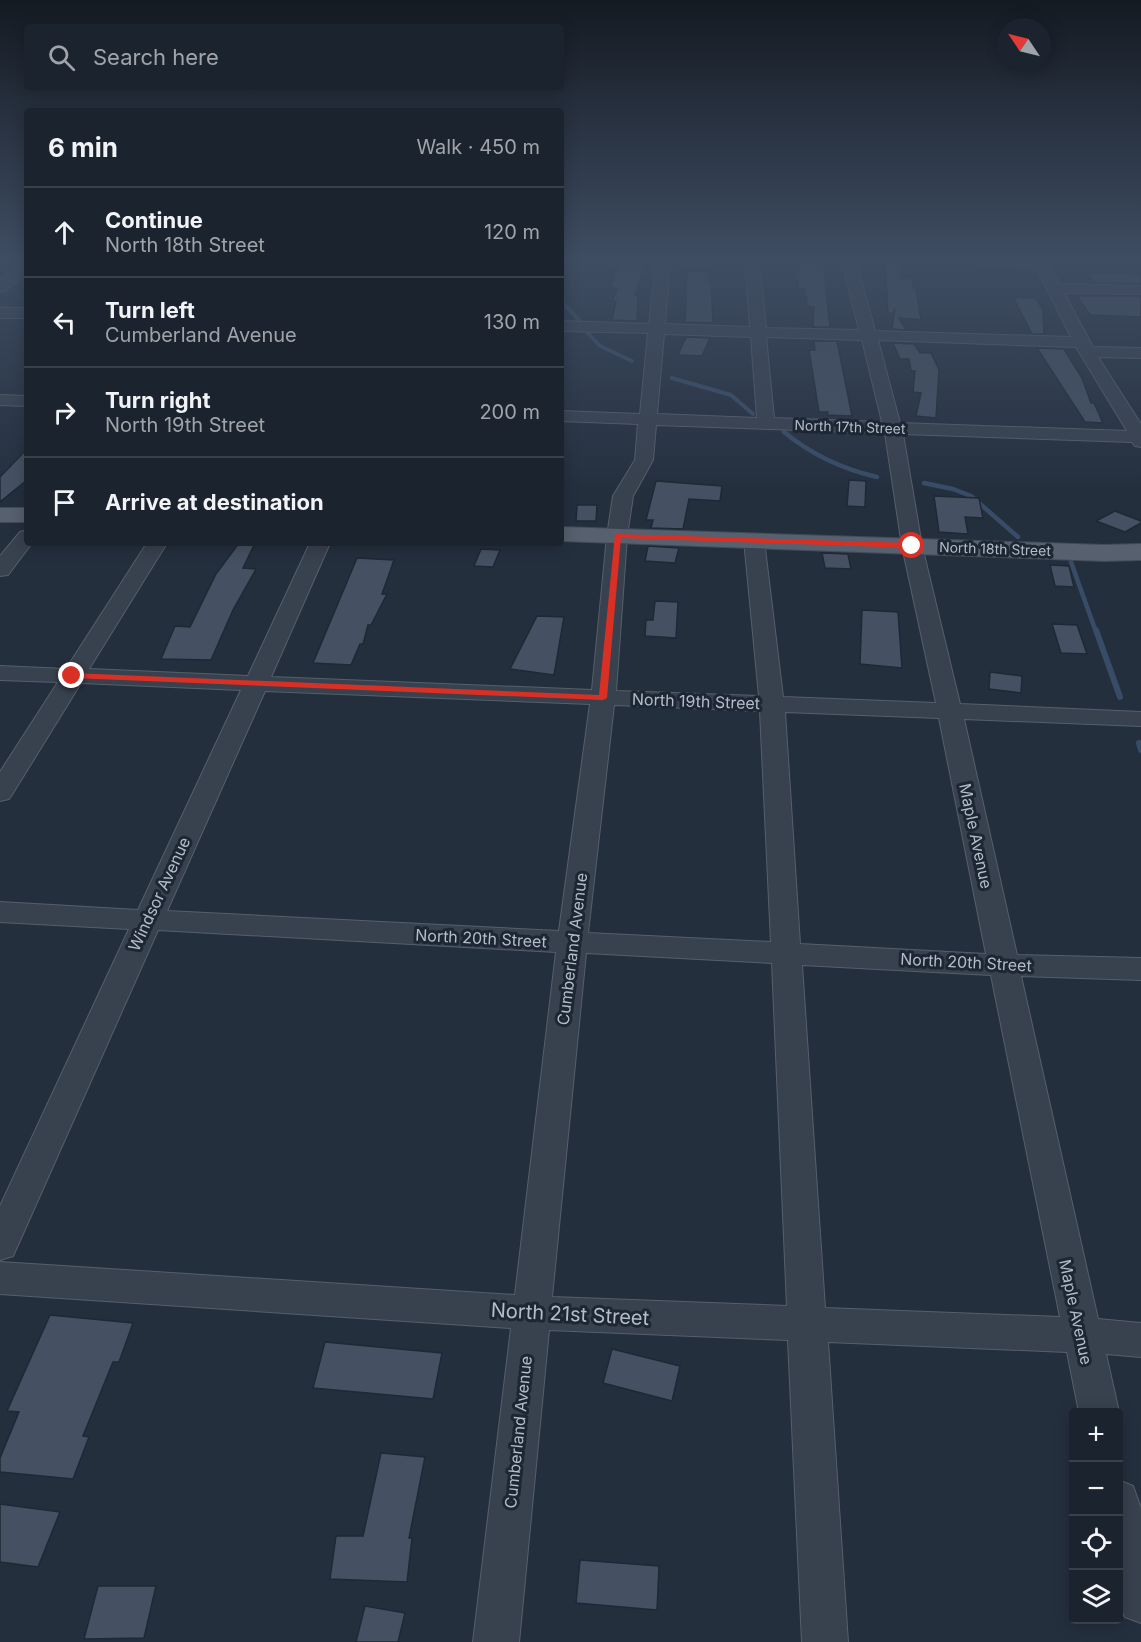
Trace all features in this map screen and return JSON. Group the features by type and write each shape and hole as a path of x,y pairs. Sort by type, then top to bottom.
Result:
{"main road":[{"path":"0,515 24,515"},
{"name":"North 18th Street","path":"564,534 1104,553 1141,552"}],"street":[{"name":"Cumberland Avenue","path":"495,1642 572,942 603,698 617,536 623,496 644,460 650,419 656,338"},
{"path":"758,338 766,424"},
{"name":"Maple Avenue","path":"870,338 893,429 912,546 950,711 1002,965 1098,1408"},
{"path":"902,338 1084,347 1141,353"},
{"path":"1079,338 1139,433"},
{"path":"0,400 24,401"},
{"name":"North 17th Street","path":"564,416 893,429 1139,433"},
{"path":"0,570 24,540"},
{"path":"754,540 772,704 788,954 806,1324 825,1642"},
{"path":"0,793 155,546"},
{"name":"Windsor Avenue","path":"0,1245 319,546"},
{"name":"North 19th Street","path":"0,673 1141,720"},
{"name":"North 20th Street","path":"0,912 1002,965 1141,969"},
{"name":"North 21st Street","path":"0,1278 531,1313 1081,1335 1141,1340"},
{"path":"1122,1516 1141,1601"}],"building":[{"path":"686,338 710,338 702,356 678,355"},
{"path":"814,341 837,341 852,416 827,415 828,412 819,412 809,350 815,350"},
{"path":"893,343 914,344 920,353 931,353 939,370 936,418 916,416 921,393 913,392 915,371 911,371 909,359 900,359"},
{"path":"1037,348 1064,349 1082,378 1091,403 1094,403 1103,423 1085,422"},
{"path":"24,452 24,482 0,502 0,477"},
{"path":"849,480 866,481 865,507 847,506"},
{"path":"656,481 722,486 720,501 689,499 683,529 651,528 653,520 646,520"},
{"path":"934,496 979,498 983,518 965,517 968,534 939,532"},
{"path":"577,505 597,505 596,521 576,521"},
{"path":"1115,511 1141,521 1141,523 1125,532 1096,521"},
{"path":"237,546 254,546 243,568 256,569 233,610 211,660 161,659 175,626 190,627 216,574"},
{"path":"648,546 679,548 675,563 645,561"},
{"path":"481,549 500,550 493,567 474,566"},
{"path":"822,553 848,554 851,569 825,568"},
{"path":"357,558 394,560 382,594 387,594 371,625 368,625 363,644 360,644 351,665 313,663"},
{"path":"1050,565 1069,566 1074,587 1055,586"},
{"path":"655,601 678,602 676,638 645,636 646,620 653,620"},
{"path":"862,610 898,612 902,668 860,664"},
{"path":"537,616 564,617 554,675 510,669"},
{"path":"1052,624 1077,625 1087,654 1061,653"},
{"path":"990,672 1022,676 1021,693 989,689"},
{"path":"50,1315 133,1323 119,1362 113,1362 83,1436 89,1437 73,1479 0,1472 0,1458 19,1412 7,1411"},
{"path":"325,1342 442,1353 433,1399 313,1388"},
{"path":"612,1349 680,1366 672,1401 603,1383"},
{"path":"381,1453 425,1457 409,1538 412,1538 407,1582 330,1579 336,1536 363,1536"},
{"path":"0,1504 60,1512 38,1567 0,1562"},
{"path":"580,1560 659,1566 657,1610 576,1603"},
{"path":"98,1586 156,1586 144,1638 84,1639"},
{"path":"365,1606 405,1613 398,1642 356,1642"}],"waterway":[{"path":"592,338 600,346 632,361"},
{"path":"672,378 731,395 753,414"},
{"path":"784,432 805,448 828,460 877,477"},
{"path":"924,483 953,489 971,496 1018,537"},
{"path":"1071,562 1096,632"},
{"path":"1096,630 1120,697"},
{"path":"1139,743 1141,750"}],"route":[{"path":"72,676 603,698 617,536 912,546"}]}
